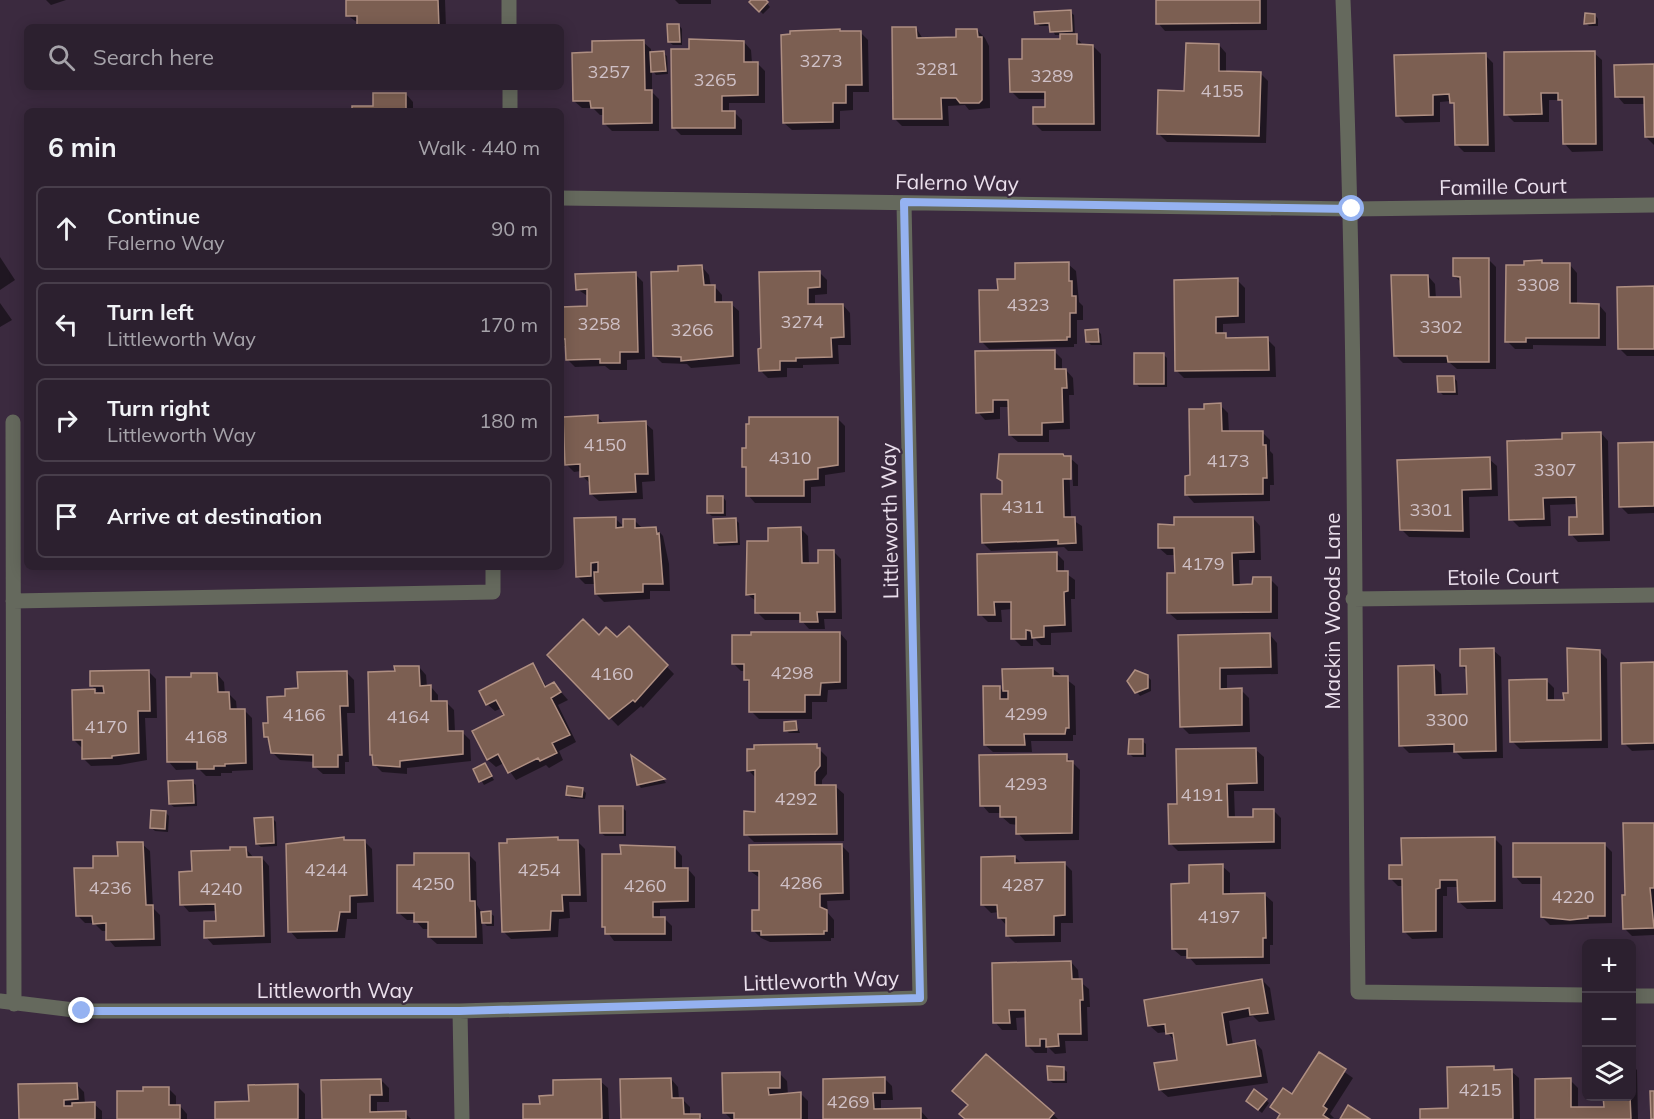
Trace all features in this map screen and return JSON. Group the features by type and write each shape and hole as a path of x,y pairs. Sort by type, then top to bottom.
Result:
{"street":[{"path":"509,0 509,24"},
{"name":"Mackin Woods Lane","path":"1343,0 1352,209 1353,599 1358,992 1582,995"},
{"path":"510,90 510,108"},
{"name":"Falerno Way","path":"564,198 1352,209"},
{"name":"Littleworth Way","path":"7,1003 82,1011 460,1011 920,998 904,202"},
{"name":"Famille Court","path":"1352,209 1654,205"},
{"path":"7,1003 13,600 13,422"},
{"path":"13,600 493,592 493,570"},
{"name":"Etoile Court","path":"1353,599 1654,595"},
{"path":"1636,996 1654,996"},
{"path":"460,1011 462,1119"}],"building":[{"path":"346,0 438,0 439,24 357,24 357,16 346,16"},
{"path":"751,0 768,2 759,12 749,2"},
{"path":"1156,0 1260,0 1260,23 1156,24"},
{"path":"1071,10 1072,31 1050,32 1049,23 1035,24 1034,12"},
{"path":"1585,13 1595,14 1595,23 1584,24"},
{"path":"667,24 679,24 680,42 668,42"},
{"path":"892,27 916,27 917,38 956,37 956,29 977,29 978,37 982,37 982,100 979,103 960,103 956,98 941,98 942,119 893,119"},
{"path":"840,29 840,31 861,31 862,85 846,85 846,103 833,103 833,122 783,123 781,35 790,34 790,31"},
{"path":"1060,34 1077,34 1077,44 1093,45 1094,124 1033,124 1033,107 1045,107 1045,92 1010,92 1009,59 1022,59 1022,39 1060,39"},
{"path":"689,39 744,41 744,62 758,62 758,95 722,96 722,111 735,111 735,128 672,128 671,49 689,49"},
{"path":"644,40 645,90 652,90 652,123 603,124 603,108 591,108 590,101 573,101 572,53 592,52 592,41"},
{"path":"1186,43 1219,44 1219,71 1261,72 1259,136 1157,134 1158,90 1184,91"},
{"path":"664,51 666,71 651,72 650,52"},
{"path":"1595,51 1596,144 1563,144 1562,100 1558,100 1558,93 1541,93 1542,114 1504,115 1504,52"},
{"path":"1486,53 1488,145 1455,145 1454,103 1450,103 1449,94 1433,95 1433,115 1396,116 1394,55"},
{"path":"1654,64 1654,137 1645,137 1644,97 1615,97 1614,65"},
{"path":"373,93 406,93 406,108 352,108 352,106 373,106"},
{"path":"1453,258 1489,258 1489,362 1448,362 1447,356 1394,356 1391,275 1428,275 1429,297 1461,297 1460,277 1453,276"},
{"path":"1542,260 1542,263 1570,263 1570,303 1599,304 1599,338 1526,338 1526,342 1505,342 1506,265 1524,265 1524,261"},
{"path":"1069,262 1069,281 1072,281 1072,296 1076,296 1076,313 1070,313 1070,337 1067,337 1067,340 980,342 979,290 998,290 997,279 1015,279 1015,263"},
{"path":"702,265 704,285 715,285 715,302 732,302 733,356 681,361 681,357 653,356 651,272 678,271 678,266"},
{"path":"820,271 820,287 808,288 808,304 843,304 844,337 831,338 832,357 780,361 780,370 759,371 758,349 761,348 759,272"},
{"path":"636,272 638,352 620,352 620,363 600,363 600,359 566,360 564,307 587,306 587,289 576,290 575,274"},
{"path":"1238,278 1238,316 1216,317 1216,333 1226,333 1226,338 1268,337 1269,370 1175,371 1174,280"},
{"path":"1654,286 1654,349 1618,349 1617,287"},
{"path":"1098,329 1099,342 1086,342 1085,330"},
{"path":"1055,350 1055,369 1066,369 1067,388 1062,388 1063,422 1042,423 1042,435 1009,435 1008,400 993,400 993,412 976,413 975,351"},
{"path":"1134,353 1164,353 1164,384 1134,384"},
{"path":"1437,376 1454,376 1455,392 1438,392"},
{"path":"1221,403 1222,431 1263,431 1263,445 1266,445 1267,478 1263,478 1263,494 1185,495 1185,476 1190,475 1189,409 1204,409 1204,404"},
{"path":"598,415 598,423 646,421 648,474 635,474 636,492 590,494 589,476 580,477 580,464 565,465 564,417"},
{"path":"749,417 838,417 838,465 818,468 818,479 804,480 804,496 746,496 746,467 742,467 742,448 746,448 746,424 749,424"},
{"path":"1601,432 1603,534 1569,535 1569,517 1577,517 1576,497 1543,498 1544,519 1509,520 1507,441 1562,439 1562,433"},
{"path":"1654,442 1654,506 1619,507 1618,443"},
{"path":"999,454 1071,456 1071,479 1063,479 1064,517 1075,517 1076,543 1058,544 1058,540 982,543 981,494 1002,494 1002,481 997,478"},
{"path":"1490,457 1491,489 1462,490 1463,531 1400,530 1397,460"},
{"path":"707,496 723,496 723,513 707,513"},
{"path":"616,517 616,528 623,527 623,519 635,519 635,528 656,527 657,534 659,533 663,584 643,584 643,592 595,594 594,572 598,572 598,562 591,563 591,576 576,577 574,518"},
{"path":"1174,517 1253,517 1254,552 1232,553 1233,585 1252,584 1253,577 1271,577 1271,612 1167,613 1167,573 1175,573 1174,548 1158,548 1158,524 1174,525"},
{"path":"736,518 737,542 714,543 713,519"},
{"path":"801,527 802,563 818,563 818,550 834,550 835,612 817,612 818,622 800,622 800,613 755,613 755,594 746,595 747,541 768,541 768,528"},
{"path":"1057,552 1057,571 1068,571 1068,591 1064,592 1065,625 1044,626 1044,637 1032,638 1031,631 1026,630 1026,639 1011,639 1011,602 994,602 995,615 978,615 977,554"},
{"path":"583,619 599,635 606,627 617,637 629,626 668,665 635,702 633,700 609,719 547,655"},
{"path":"751,632 840,632 840,682 821,683 820,695 805,695 805,712 749,712 749,680 744,680 744,664 732,664 732,635 751,635"},
{"path":"1270,633 1271,667 1220,668 1220,689 1242,688 1242,725 1180,727 1178,635"},
{"path":"1494,648 1496,751 1454,752 1454,744 1399,746 1398,666 1434,665 1435,695 1467,694 1466,666 1460,666 1460,649"},
{"path":"1567,648 1600,650 1601,740 1510,742 1509,680 1547,679 1547,700 1564,700 1563,693 1568,693"},
{"path":"1654,662 1654,743 1622,744 1621,663"},
{"path":"533,663 545,687 554,682 561,692 551,698 570,735 552,743 557,753 540,761 538,758 508,773 498,754 487,760 472,731 504,715 496,700 486,705 479,691"},
{"path":"394,666 419,666 420,686 431,685 431,701 447,701 448,731 463,731 463,754 400,761 400,767 373,765 372,755 370,755 368,672 395,671"},
{"path":"1053,668 1053,676 1068,676 1069,728 1066,728 1065,734 1024,734 1025,745 984,745 983,686 1000,686 1000,699 1008,699 1008,691 1003,691 1002,669"},
{"path":"149,670 150,711 138,711 139,753 112,756 112,758 82,759 82,740 73,740 72,690 95,689 95,693 104,693 103,686 90,686 90,671"},
{"path":"1135,670 1148,675 1148,688 1135,693 1127,681"},
{"path":"347,671 348,706 340,706 342,755 338,755 338,767 313,767 313,755 271,753 268,737 264,737 263,723 268,723 267,697 285,696 285,689 298,688 297,672"},
{"path":"191,673 217,673 218,692 229,692 230,709 245,709 246,763 214,766 214,769 197,769 197,762 167,762 166,677 191,677"},
{"path":"796,721 797,730 784,731 784,722"},
{"path":"1129,739 1143,739 1143,754 1128,754"},
{"path":"817,744 817,748 820,748 820,766 815,772 815,785 836,785 837,834 744,835 744,811 755,812 755,770 747,771 747,749 754,749 754,745"},
{"path":"1256,748 1257,783 1227,784 1228,817 1253,817 1253,809 1274,809 1274,842 1169,844 1168,804 1177,804 1176,749"},
{"path":"1067,754 1067,761 1073,761 1072,833 1016,834 1016,817 1000,817 1000,806 980,806 979,755"},
{"path":"631,755 665,779 637,785"},
{"path":"485,763 492,776 479,782 473,769"},
{"path":"193,780 194,803 169,804 168,781"},
{"path":"567,786 583,788 582,797 566,795"},
{"path":"599,806 623,806 623,833 600,833"},
{"path":"151,810 166,811 165,829 150,828"},
{"path":"273,817 274,843 256,844 254,818"},
{"path":"1623,823 1654,823 1654,888 1650,888 1654,928 1623,929 1622,895 1625,895"},
{"path":"344,837 344,840 365,840 367,895 350,896 350,912 340,912 337,931 288,932 286,844"},
{"path":"558,837 558,840 578,840 580,895 562,895 563,911 551,911 550,930 502,932 499,843 507,843 507,839"},
{"path":"1495,837 1495,901 1458,902 1457,880 1440,880 1440,888 1436,889 1436,931 1403,932 1402,879 1389,879 1389,865 1402,865 1401,838"},
{"path":"117,842 143,842 146,905 153,905 154,939 106,940 106,923 93,924 92,916 76,916 74,868 93,868 93,856 118,856"},
{"path":"1513,843 1605,843 1605,916 1588,916 1588,918 1570,920 1541,917 1541,877 1513,877"},
{"path":"842,844 843,893 820,894 820,907 827,910 827,931 824,931 824,934 761,935 761,931 752,931 752,910 759,910 759,871 749,871 749,845"},
{"path":"620,845 675,847 675,868 688,868 688,901 653,902 653,917 665,917 665,934 605,934 605,927 602,927 602,854 621,854"},
{"path":"230,847 246,847 247,857 262,857 264,936 204,938 204,921 216,921 215,904 180,905 179,872 192,871 191,851 230,850"},
{"path":"414,853 469,853 470,901 475,901 476,937 428,937 428,922 414,922 414,913 397,913 397,865 414,865"},
{"path":"1015,856 1015,863 1065,862 1065,915 1054,916 1054,935 1006,936 1006,918 998,918 997,905 981,905 981,857"},
{"path":"1223,864 1223,894 1265,893 1266,938 1263,938 1263,957 1187,958 1187,949 1172,949 1171,884 1189,883 1189,865"},
{"path":"491,911 491,923 482,923 481,912"},
{"path":"1071,961 1072,979 1082,979 1081,1034 1058,1034 1059,1046 1046,1047 1046,1039 1040,1039 1040,1046 1026,1046 1025,1010 1009,1010 1010,1023 993,1023 992,963"},
{"path":"1262,979 1268,1013 1250,1015 1249,1008 1222,1013 1227,1045 1255,1040 1261,1076 1159,1090 1154,1063 1177,1060 1173,1033 1166,1034 1165,1024 1148,1026 1144,1000"},
{"path":"1319,1052 1346,1069 1323,1106 1327,1109 1323,1115 1329,1119 1277,1119 1280,1114 1270,1107 1283,1088 1292,1094"},
{"path":"986,1054 1054,1113 1049,1119 965,1119 959,1114 968,1105 952,1091"},
{"path":"1047,1066 1064,1067 1064,1080 1048,1080"},
{"path":"1494,1066 1494,1070 1512,1069 1513,1119 1420,1119 1420,1109 1448,1108 1447,1067"},
{"path":"780,1072 780,1088 768,1088 769,1095 801,1092 801,1119 734,1119 734,1113 723,1113 722,1073"},
{"path":"885,1077 885,1093 873,1093 874,1109 921,1108 921,1119 823,1119 823,1079"},
{"path":"671,1078 672,1098 683,1098 684,1114 700,1114 700,1119 621,1119 620,1079"},
{"path":"1571,1078 1571,1107 1604,1107 1603,1101 1630,1101 1631,1119 1535,1119 1535,1079"},
{"path":"381,1079 382,1095 370,1095 370,1112 406,1111 406,1119 322,1119 321,1080"},
{"path":"601,1079 602,1119 523,1119 523,1104 540,1104 539,1096 553,1095 553,1080"},
{"path":"77,1083 78,1099 64,1100 64,1106 72,1106 72,1103 95,1102 95,1119 19,1119 18,1084"},
{"path":"298,1084 298,1119 215,1119 215,1102 249,1101 248,1085"},
{"path":"143,1087 169,1087 169,1105 180,1105 180,1119 117,1119 117,1091 143,1091"},
{"path":"1254,1089 1267,1099 1258,1110 1246,1101"},
{"path":"1650,1091 1654,1091 1654,1119 1651,1119"},
{"path":"1348,1105 1370,1119 1340,1119"}],"route":[{"path":"82,1011 460,1011 920,998 904,202 1352,209"}]}
